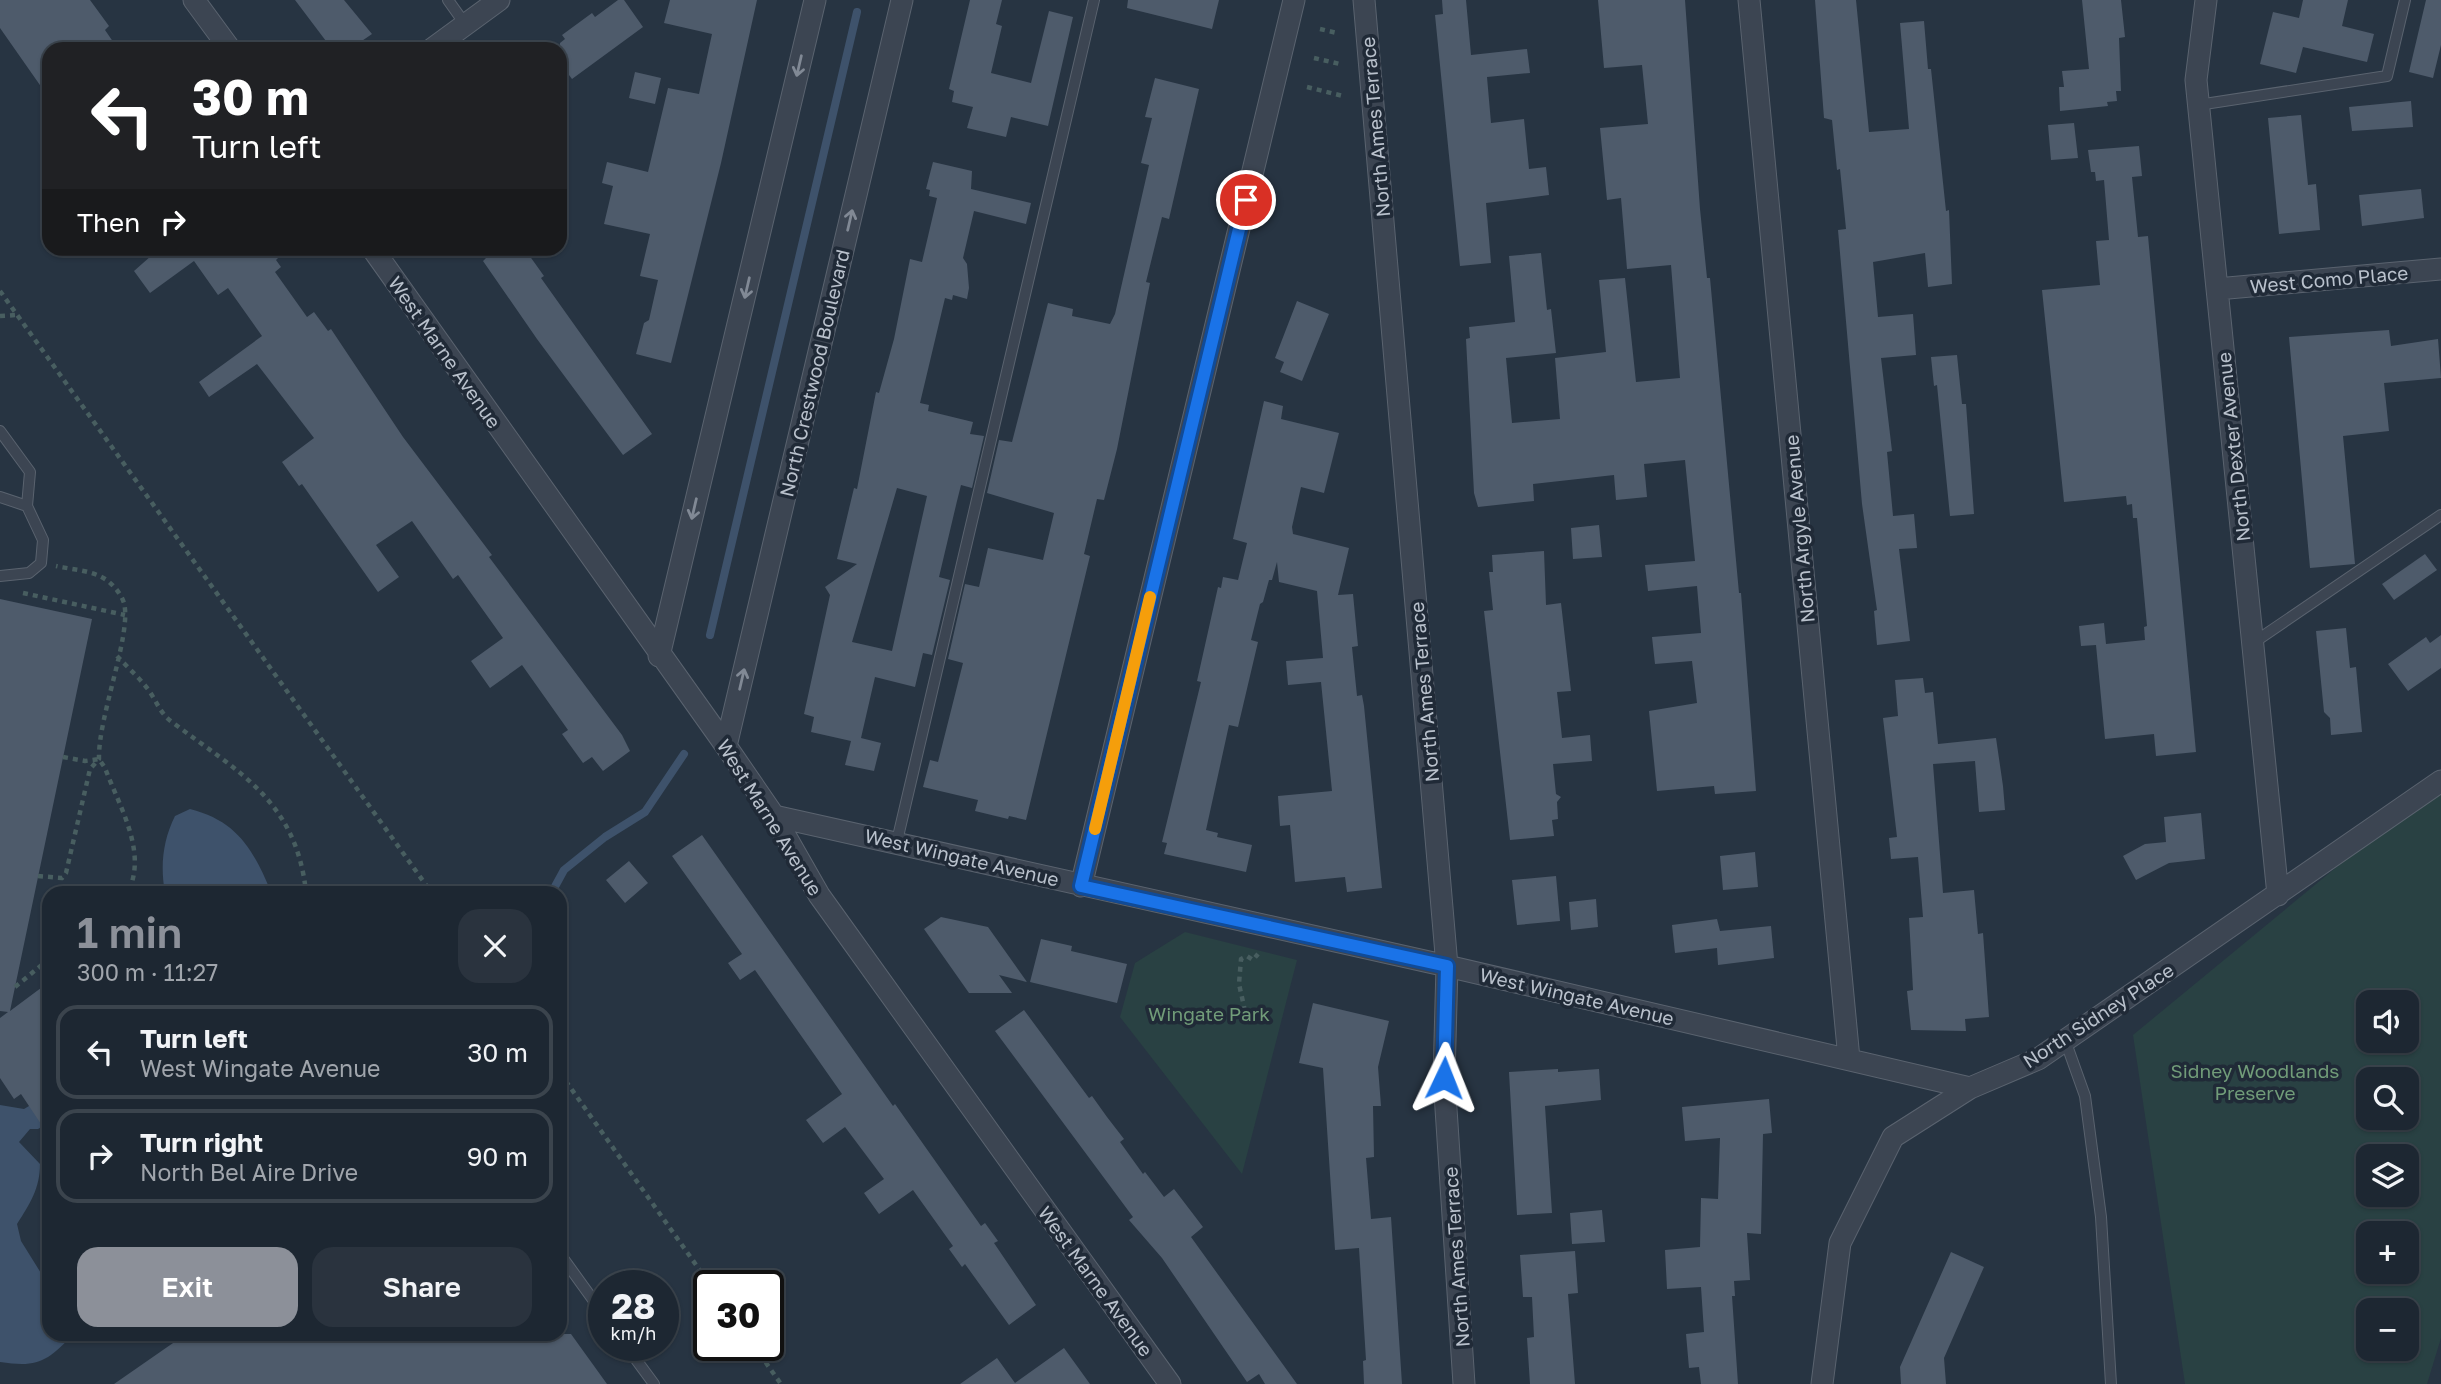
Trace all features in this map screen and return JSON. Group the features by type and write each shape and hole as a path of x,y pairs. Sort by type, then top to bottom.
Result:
{"street":[{"path":"194,0 225,42"},
{"path":"441,42 499,0"},
{"path":"659,656 815,0"},
{"name":"North Crestwood Boulevard","path":"726,746 902,0"},
{"path":"1081,886 1294,0"},
{"name":"North Ames Terrace","path":"1364,0 1447,966 1444,1078 1464,1384"},
{"name":"North Argyle Avenue","path":"1749,0 1849,1059"},
{"name":"North Dexter Avenue","path":"2206,0 2196,80 2198,105 2278,895"},
{"name":"West Marne Avenue","path":"378,256 659,656 726,746 774,816 819,895 1170,1384"},
{"name":"West Como Place","path":"2217,289 2441,269"},
{"name":"North Sidney Place","path":"1822,1384 1840,1242 1893,1137 1970,1088 2038,1059 2441,781"},
{"name":"West Wingate Avenue","path":"774,816 897,841 1081,886 1447,966 1970,1088"}],"lane":[{"path":"448,0 465,24"},
{"path":"897,841 1094,0"},
{"path":"2198,105 2387,76 2405,0"},
{"path":"0,431 30,472 27,506 43,540 41,563 29,573 0,576"},
{"path":"0,497 27,506"},
{"path":"2253,643 2441,515"},
{"path":"2065,1040 2085,1096 2101,1217 2111,1384"},
{"path":"567,1264 588,1293"},
{"path":"637,1361 654,1384"}],"path":[{"path":"1320,29 1337,33"},
{"path":"1314,58 1340,64"},
{"path":"1307,87 1343,96"},
{"path":"0,291 427,886"},
{"path":"0,316 17,315"},
{"path":"41,563 96,574 109,582 118,591 125,615 99,737 99,759 133,841 134,873 130,886"},
{"path":"12,591 125,615"},
{"path":"117,656 149,691 166,716 233,765 276,809 293,839 304,871 305,886"},
{"path":"63,757 85,761 99,759"},
{"path":"38,876 62,878 66,873 90,769 99,759"},
{"path":"1245,1011 1239,984 1241,958 1247,956 1253,960 1258,954"},
{"path":"15,987 42,965"},
{"path":"567,1083 700,1270"},
{"path":"765,1361 781,1384"}],"green space":[{"name":"Sidney Woodlands Preserve","path":"2441,781 2441,1338 2427,1384 2185,1384 2133,1035"},
{"name":"Wingate Park","path":"1185,932 1297,960 1242,1174 1120,1017 1135,963"}],"water":[{"path":"190,809 206,814 232,829 250,850 268,886 164,886 165,844 175,816"},
{"path":"42,1098 42,1127 30,1129 19,1142 40,1164 33,1196 17,1224 21,1241 42,1275 42,1341 67,1341 42,1360 13,1364 0,1362 0,1105 24,1109"}],"building":[{"path":"0,0 90,0 109,26 105,30 113,42 42,42 42,88 0,28"},
{"path":"295,0 344,0 372,34 360,42 327,42"},
{"path":"618,0 624,0 643,27 572,79 567,72 567,42 561,42 565,39 562,35 592,13 595,17"},
{"path":"670,0 757,0 721,163 671,363 636,354 644,323 649,320 658,280 640,276 650,234 604,224 613,186 602,183 607,162 648,172 668,88 699,94 712,34 664,23"},
{"path":"970,0 1002,0 996,24 1002,26 991,73 1031,83 1049,11 1073,17 1048,126 1011,117 1006,137 967,128 973,107 952,102 954,91 949,89"},
{"path":"1128,0 1219,0 1212,29 1127,8"},
{"path":"1442,0 1466,0 1471,55 1527,49 1530,73 1487,77 1491,123 1524,119 1529,169 1546,167 1549,195 1486,203 1491,263 1460,266 1435,15 1443,14"},
{"path":"1598,0 1685,0 1700,209 1707,278 1710,278 1741,593 1756,791 1715,794 1714,786 1657,791 1649,711 1697,703 1692,661 1655,664 1652,637 1701,633 1697,586 1648,591 1645,565 1695,561 1685,460 1644,464 1647,497 1616,500 1614,475 1533,484 1534,501 1478,507 1474,493 1466,339 1470,338 1469,327 1515,322 1509,256 1541,253 1547,310 1551,309 1556,353 1506,358 1512,423 1560,419 1555,358 1606,352 1599,280 1625,278 1636,382 1680,378 1671,265 1627,269 1621,198 1607,200 1600,128 1648,124 1642,65 1604,68"},
{"path":"1815,0 1856,0 1869,132 1909,129 1900,23 1924,21 1946,211 1949,210 1952,284 1928,287 1925,253 1873,262 1878,317 1913,314 1916,355 1881,358 1892,451 1887,452 1893,516 1914,514 1917,548 1899,549 1910,641 1877,645 1874,611 1877,610 1862,504 1838,230 1846,229 1832,120 1824,118"},
{"path":"2082,0 2121,0 2125,37 2119,38 2121,91 2116,91 2117,101 2107,102 2108,106 2060,111 2059,87 2064,87 2062,71 2089,69"},
{"path":"2303,0 2348,0 2342,26 2374,34 2367,62 2303,47 2296,73 2260,64 2273,12 2299,18"},
{"path":"2426,0 2441,0 2441,45 2433,78 2409,72"},
{"path":"635,72 661,78 655,104 629,98"},
{"path":"1155,78 1199,89 1169,219 1162,217 1146,282 1150,283 1117,449 1104,500 1097,499 1084,554 1090,556 1026,820 1009,816 1008,819 975,811 978,800 923,787 930,760 938,762 963,663 948,659 965,584 979,587 988,548 1043,560 1054,513 987,493 999,440 1012,442 1048,303 1073,309 1072,316 1110,324 1115,314 1149,165 1141,163 1152,118 1145,117"},
{"path":"2411,101 2413,127 2352,131 2349,107"},
{"path":"2301,115 2308,185 2316,184 2320,230 2279,234 2268,118"},
{"path":"2074,123 2078,158 2051,160 2048,125"},
{"path":"2139,146 2142,176 2132,177 2138,237 2148,236 2196,752 2156,756 2154,734 2105,739 2096,645 2081,646 2079,626 2104,623 2106,644 2145,640 2144,627 2147,626 2137,518 2133,518 2132,504 2127,505 2126,496 2064,502 2042,290 2100,285 2096,241 2109,240 2104,180 2096,181 2095,172 2091,172 2088,150"},
{"path":"933,162 972,171 971,189 1031,203 1026,224 974,211 963,258 967,264 967,299 953,295 952,300 945,298 920,403 929,405 928,411 973,422 970,434 984,436 972,488 961,485 957,501 939,577 950,580 932,655 923,653 915,687 875,677 861,738 881,743 874,771 845,765 851,741 811,732 814,717 804,714 830,595 825,587 857,564 837,559 854,488 857,489 876,392 879,393 894,339 910,259 922,262 937,198 929,196 930,190 926,189","holes":["897,488 927,496 892,651 852,642"]},
{"path":"2421,189 2424,218 2362,226 2359,195"},
{"path":"151,256 280,256 276,260 281,267 275,272 307,317 314,312 328,331 331,329 403,437 492,555 489,557 622,735 630,751 603,771 592,757 583,763 562,734 568,730 522,665 490,688 471,661 503,638 458,575 453,579 412,521 376,545 399,577 378,592 302,484 299,486 282,462 314,438 257,364 209,397 199,382 262,336 228,288 218,295 194,261 150,293 134,271"},
{"path":"485,256 530,256 544,276 541,278 652,434 623,455 537,339 483,261"},
{"path":"1297,301 1329,314 1302,381 1280,372 1284,362 1275,358"},
{"path":"2389,330 2391,346 2438,339 2441,378 2384,383 2389,431 2343,436 2355,564 2310,568 2289,337"},
{"path":"1957,355 1962,404 1966,404 1974,514 1950,516 1937,385 1934,386 1931,357"},
{"path":"1264,401 1283,406 1281,419 1339,433 1324,493 1301,487 1292,527 1293,534 1349,548 1338,595 1353,594 1358,646 1352,647 1357,696 1362,695 1364,706 1382,888 1347,892 1345,877 1295,882 1290,825 1280,826 1278,796 1332,791 1321,682 1288,685 1286,661 1323,658 1317,591 1279,582 1277,562 1272,580 1269,580 1263,602 1260,604 1251,640 1258,642 1238,727 1229,725 1206,830 1218,833 1217,837 1252,845 1246,872 1164,854 1167,843 1162,842 1201,682 1197,681 1218,587 1221,588 1223,577 1238,580 1247,543 1233,539"},
{"path":"1599,525 1602,557 1573,559 1571,528"},
{"path":"1544,551 1546,605 1561,603 1571,691 1557,692 1562,738 1590,735 1592,761 1553,764 1556,794 1561,797 1557,802 1558,819 1552,820 1554,836 1510,840 1484,611 1493,610 1489,572 1493,572 1492,555"},
{"path":"2425,554 2437,570 2394,600 2382,584"},
{"path":"0,599 92,619 10,1011 42,987 42,1126 21,1094 14,1099 0,1078 0,1018 8,1012 0,1011"},
{"path":"2346,628 2350,668 2356,667 2362,732 2331,735 2330,718 2324,712 2316,631"},
{"path":"2441,635 2441,668 2408,691 2388,664 2426,637 2430,643"},
{"path":"1923,678 1925,693 1933,692 1938,744 1996,738 2003,786 2005,810 1979,812 1975,761 1933,764 1943,893 1974,890 1978,934 1983,933 1989,1017 1965,1019 1966,1031 1911,1030 1907,991 1913,990 1909,918 1923,917 1918,857 1891,859 1889,838 1897,837 1883,718 1898,716 1895,680"},
{"path":"2201,813 2205,859 2169,863 2136,880 2123,856 2145,844 2166,842 2164,817"},
{"path":"702,835 893,1106 895,1104 981,1226 985,1223 998,1241 994,1243 1036,1305 1009,1325 965,1264 962,1267 949,1249 953,1246 913,1190 879,1214 864,1193 884,1179 845,1127 823,1143 806,1120 842,1094 755,970 740,980 728,963 742,954 672,856"},
{"path":"1755,852 1758,887 1723,890 1720,856"},
{"path":"629,861 648,883 625,903 606,880"},
{"path":"1556,876 1560,921 1517,925 1512,880"},
{"path":"1596,899 1598,927 1571,930 1569,902"},
{"path":"941,917 988,927 1027,982 999,975 1012,993 969,993 924,929"},
{"path":"1717,919 1720,931 1771,926 1774,958 1718,965 1717,948 1675,953 1672,925"},
{"path":"1041,939 1072,946 1071,951 1127,964 1117,1003 1030,982"},
{"path":"1313,1003 1389,1021 1378,1067 1381,1106 1373,1106 1374,1157 1366,1158 1371,1219 1391,1217 1402,1384 1364,1384 1363,1361 1366,1360 1359,1248 1335,1250 1323,1068 1299,1063"},
{"path":"1024,1010 1089,1098 1092,1096 1124,1139 1120,1142 1143,1174 1145,1172 1164,1197 1174,1189 1203,1227 1191,1237 1297,1384 1265,1384 1259,1374 1247,1382 1162,1258 1129,1220 1133,1217 995,1031"},
{"path":"1558,1069 1558,1072 1599,1069 1601,1100 1545,1106 1552,1213 1517,1215 1509,1072"},
{"path":"1769,1099 1772,1133 1763,1134 1761,1234 1747,1233 1750,1280 1734,1281 1735,1296 1732,1296 1738,1384 1701,1384 1699,1367 1689,1368 1686,1334 1704,1332 1701,1287 1667,1289 1665,1250 1700,1247 1701,1198 1718,1199 1720,1138 1685,1141 1682,1107"},
{"path":"1602,1210 1605,1242 1572,1244 1570,1213"},
{"path":"1575,1251 1578,1293 1568,1294 1575,1384 1530,1384 1527,1338 1534,1337 1532,1297 1523,1297 1520,1255"},
{"path":"1951,1252 1984,1267 1944,1358 1946,1384 1901,1384 1900,1367"},
{"path":"567,1334 571,1334 607,1384 114,1384 176,1341 567,1341"},
{"path":"1064,1348 1090,1384 960,1384 997,1358 1015,1383"}],"waterway":[{"path":"710,635 857,12"},
{"path":"555,886 564,870 605,837 645,812 684,754"}],"slow traffic":[{"path":"1095,829 1150,597"}],"route":[{"path":"1246,200 1081,886 1447,966 1444,1078"}]}
